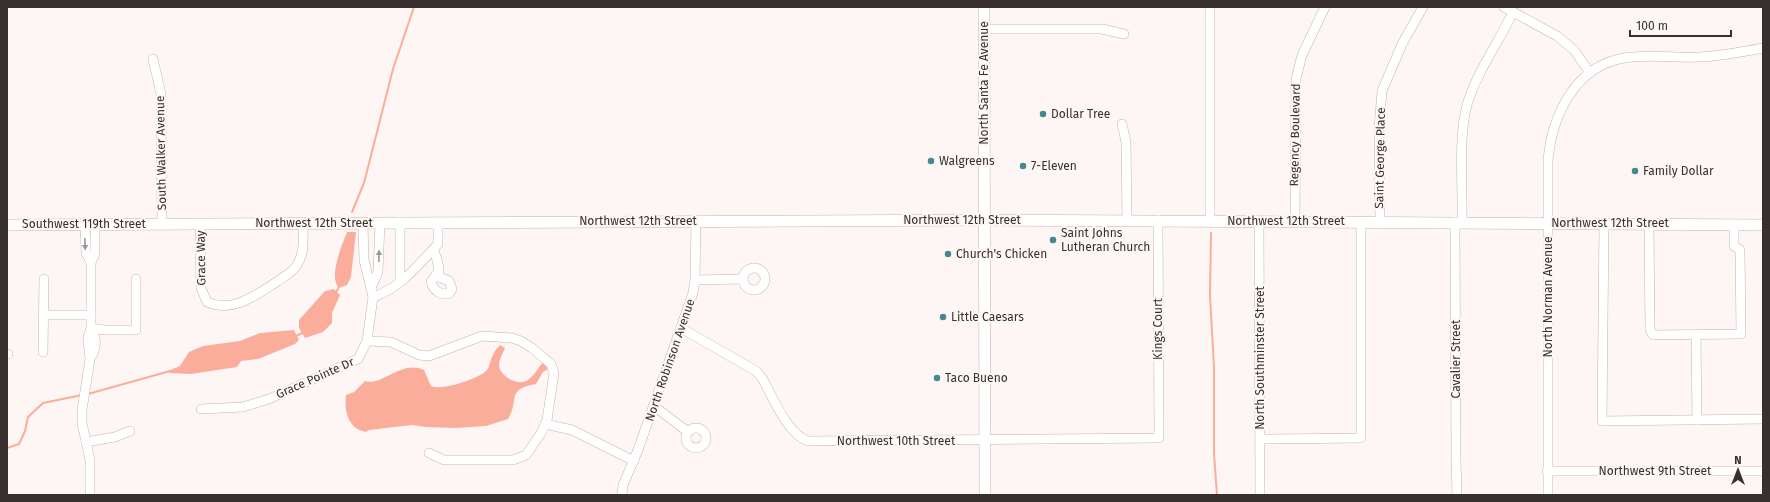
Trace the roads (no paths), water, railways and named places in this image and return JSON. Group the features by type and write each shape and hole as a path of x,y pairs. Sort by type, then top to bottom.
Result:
{"main road":[{"name":"North Santa Fe Avenue","path":"984,7 985,495"},
{"name":"Northwest 12th Street","path":"162,224 1158,220 1763,225"},
{"name":"Southwest 119th Street","path":"7,225 162,224"}],"street":[{"path":"1210,7 1210,221"},
{"name":"Regency Boulevard","path":"1295,222 1294,98 1296,79 1302,55 1325,7"},
{"name":"Saint George Place","path":"1380,222 1379,121 1382,92 1402,44 1422,7"},
{"path":"1504,7 1557,36 1574,50 1590,72"},
{"name":"Cavalier Street","path":"1457,495 1459,222 1463,145 1467,107 1472,90 1513,12"},
{"path":"984,29 1102,29 1124,34"},
{"name":"North Norman Avenue","path":"1548,495 1548,160 1551,138 1564,103 1575,87 1590,72 1603,65 1623,58 1699,57 1763,48"},
{"name":"South Walker Avenue","path":"153,59 161,105 162,224"},
{"path":"1122,124 1126,142 1127,220"},
{"name":"Kings Court","path":"1158,220 1159,438"},
{"name":"North Robinson Avenue","path":"619,495 634,461 693,293 695,280 696,221"},
{"name":"North Southminster Street","path":"1259,221 1260,495"},
{"path":"400,222 400,282"},
{"path":"372,292 384,293 400,282 407,277 433,250 438,244 438,222"},
{"name":"Saint George Place","path":"1260,439 1361,438 1361,222"},
{"name":"Grace Way","path":"200,224 201,288 207,302 212,304 238,304 250,299 294,270 300,259 301,223"},
{"path":"363,223 364,260 372,292"},
{"path":"372,292 378,272 380,223"},
{"path":"1604,223 1602,421 1763,419"},
{"path":"1649,223 1650,330 1653,335 1741,334 1740,250 1734,246 1734,224"},
{"path":"90,224 86,253 91,262 91,328 96,337 95,352 90,359 82,410 90,460 90,495"},
{"path":"433,250 438,260 439,271"},
{"path":"43,352 44,279"},
{"path":"91,328 105,330 136,330 136,279"},
{"path":"695,280 743,279"},
{"name":"Grace Pointe Dr","path":"201,409 243,407 269,398 358,359 367,341 372,292"},
{"path":"44,315 91,315"},
{"name":"Northwest 10th Street","path":"681,328 756,370 791,429 804,439 812,441 1159,438"},
{"path":"1696,335 1697,420"},
{"path":"367,341 390,342 419,355 428,356 482,336 512,338 521,341 551,364 554,373 545,424 531,449 520,458 444,460 429,453"},
{"path":"654,406 688,432"},
{"path":"545,424 572,430 634,461"},
{"path":"86,442 115,436 130,431"},
{"name":"Northwest 9th Street","path":"1548,471 1763,471"}],"waterway":[{"path":"352,212 364,183 393,69 414,7"},
{"path":"1211,233 1210,295 1214,367 1214,454 1217,495"},
{"path":"335,294 340,285"},
{"path":"296,336 304,332"},
{"path":"88,394 170,371"},
{"path":"7,448 19,444 25,431 28,417 43,403 82,395"}],"place":[{"name":"Dollar Tree","path":"1043,114"},
{"name":"Walgreens","path":"931,161"},
{"name":"7-Eleven","path":"1023,166"},
{"name":"Family Dollar","path":"1635,171"},
{"name":"Saint Johns Lutheran Church","path":"1053,240"},
{"name":"Church's Chicken","path":"948,254"},
{"name":"Little Caesars","path":"943,317"},
{"name":"Taco Bueno","path":"937,378"}]}
